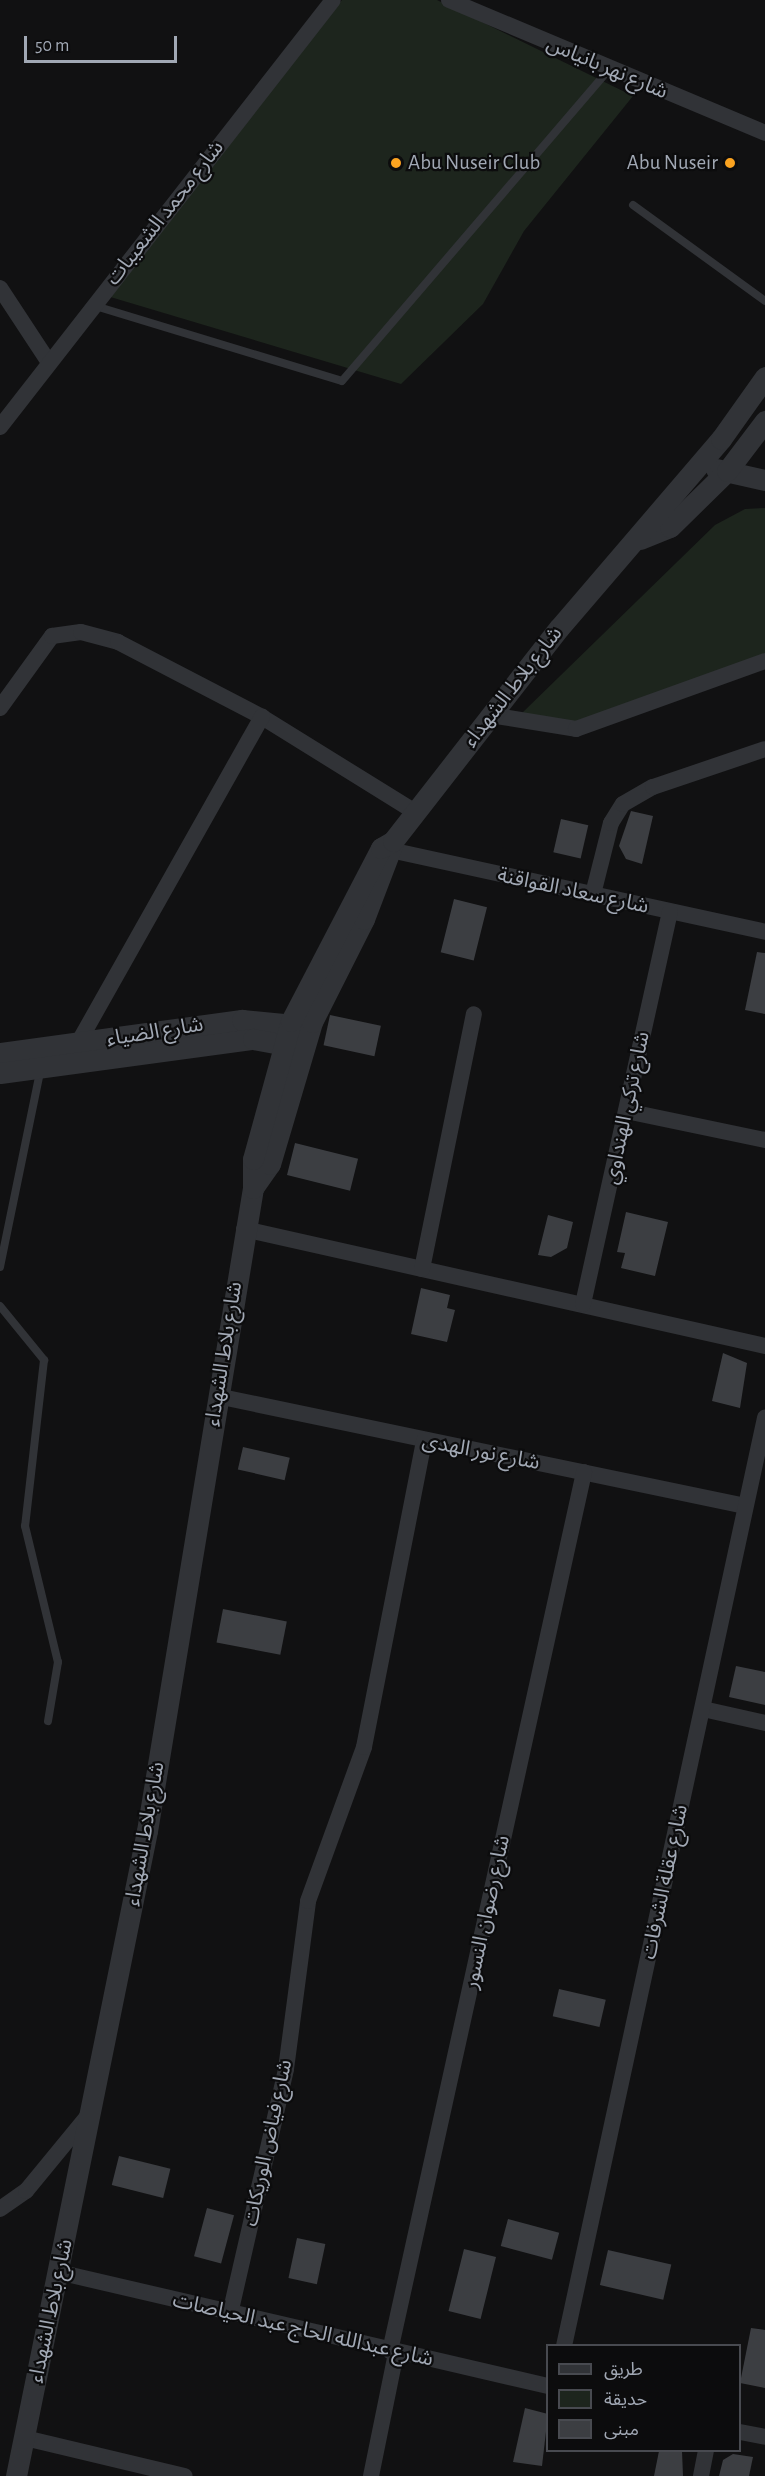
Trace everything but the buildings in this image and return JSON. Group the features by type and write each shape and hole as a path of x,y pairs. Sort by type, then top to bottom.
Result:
{"street":[{"name":"شارع محمد الشعيبات","path":"0,427 48,361 333,0"},
{"name":"شارع نهر بانياس","path":"449,0 609,70 765,133"},
{"path":"0,288 48,361"},
{"name":"شارع بلاط الشهداء","path":"16,2476 147,1831 244,1229 253,1188 253,1159 300,1025 389,847 490,715 640,539 653,515 722,439 765,377"},
{"name":"شارع بلاط الشهداء","path":"640,539 670,527 727,471 757,449 765,421"},
{"path":"722,439 757,449"},
{"path":"698,464 765,480"},
{"path":"0,708 52,636 81,632 118,642 262,717 415,812"},
{"path":"490,715 576,729 765,662"},
{"path":"77,1045 262,717"},
{"path":"593,894 611,823 623,804 653,787 765,749"},
{"name":"شارع سعاد القواقنة","path":"389,847 765,932"},
{"name":"شارع تركي الهنداوي","path":"583,1304 670,912"},
{"path":"423,1269 474,1014"},
{"name":"شارع الضياء","path":"0,1053 77,1045 182,1025 300,1025"},
{"name":"شارع الضياء","path":"0,1073 191,1046 293,1046"},
{"path":"626,1111 765,1140"},
{"path":"244,1229 765,1346"},
{"name":"شارع نور الهدى","path":"217,1396 745,1506"},
{"name":"شارع عقلة الشرفات","path":"564,2344 765,1418"},
{"name":"شارع فياض الوريكات","path":"230,2314 286,2069 309,1901 364,1747 424,1440"},
{"name":"شارع رضوان النسور","path":"371,2476 393,2352 584,1472"},
{"path":"703,1709 765,1723"},
{"path":"0,2209 26,2191 92,2110"},
{"name":"شارع عبدالله الحاج عبد الحياصات","path":"58,2272 393,2352 546,2386"},
{"path":"741,2432 765,2437"},
{"path":"25,2438 185,2476"},
{"path":"700,2476 706,2452"}],"lane":[{"path":"92,305 342,381 609,70"},
{"path":"633,205 765,301"},
{"path":"0,1267 41,1067"},
{"path":"0,1306 44,1360 25,1526 58,1662 48,1721"}],"green space":[{"name":"Abu Nuseir Club","path":"342,0 437,0 633,96 524,231 483,304 401,384 107,296"},
{"path":"765,508 765,653 573,728 521,714 715,525 745,509"}],"place":[{"name":"Abu Nuseir Club","path":"396,163"},
{"name":"Abu Nuseir","path":"730,163"}]}
